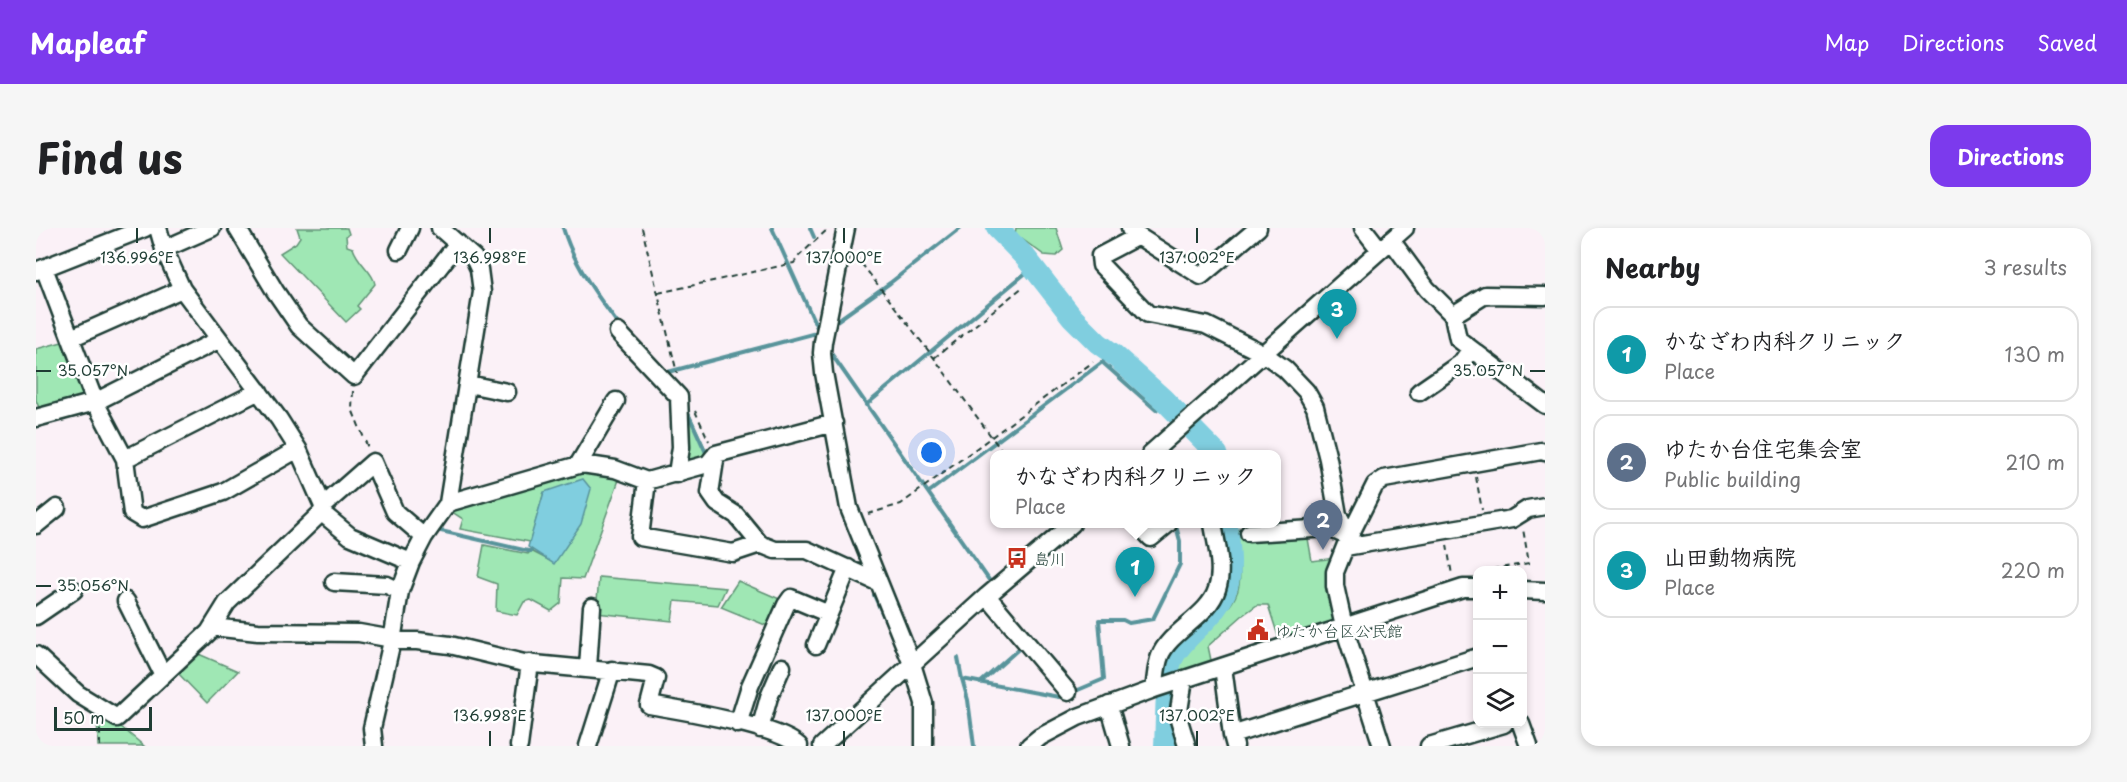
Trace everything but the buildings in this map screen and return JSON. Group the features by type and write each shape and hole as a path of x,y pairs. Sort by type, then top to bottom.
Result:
{"street":[{"path":"145,228 40,270 71,338 95,402 125,459 132,513 142,519 223,492 297,449"},
{"path":"158,228 164,249 182,289 218,340 259,391 297,449 325,512 351,536 411,562"},
{"path":"164,249 212,228"},
{"path":"237,228 299,326 354,376 458,243"},
{"path":"399,250 410,228"},
{"path":"374,746 372,728 392,640 400,591 424,537 448,503 482,292 479,269 474,258 440,228"},
{"path":"1363,228 1386,245 1453,315 1458,339 1545,405"},
{"path":"1155,450 1405,228"},
{"path":"1256,229 1201,276 1134,232 1100,256 1101,265 1148,314 1206,325 1264,354 1306,391 1315,406 1338,515 1347,542"},
{"path":"845,234 822,353 827,391 852,518 912,664 924,703 924,746"},
{"path":"71,338 182,289"},
{"path":"1453,315 1485,295 1545,296"},
{"path":"618,332 683,394 681,447 676,474"},
{"path":"36,418 95,402 218,340"},
{"path":"1419,392 1461,363 1471,350"},
{"path":"468,384 507,392"},
{"path":"125,459 259,391"},
{"path":"578,465 616,400"},
{"path":"448,503 578,465 615,469 647,481 708,464 716,454 834,423"},
{"path":"1382,746 1344,627 1335,586 1335,572 1375,485 1384,479 1545,452"},
{"path":"716,454 710,493 717,503 736,514 760,544 775,550 807,550 878,582"},
{"path":"36,655 71,688 117,718 212,627 227,603 322,512 325,512 373,462 395,512 424,537"},
{"path":"647,481 640,537 733,553 760,544"},
{"path":"1249,532 1329,528 1347,542 1485,524 1512,519 1527,509 1545,507"},
{"path":"36,525 57,508"},
{"path":"822,746 987,596 1067,528"},
{"path":"1142,528 1151,537 1163,528"},
{"path":"1156,688 1159,657 1167,645 1212,599 1218,588 1219,570 1214,528"},
{"path":"816,645 848,568"},
{"path":"334,582 387,585 400,591"},
{"path":"1029,746 1040,737 1078,717 1156,688 1451,591 1473,588"},
{"path":"36,616 74,590"},
{"path":"1527,590 1545,591"},
{"path":"987,596 1068,692"},
{"path":"738,724 750,686 791,598 829,614"},
{"path":"126,602 163,675"},
{"path":"588,668 592,607"},
{"path":"212,627 258,632 359,633 392,640 450,645 530,663 649,675 656,678 649,705 760,729 786,738 799,746"},
{"path":"1224,667 1234,740 1365,692 1473,659"},
{"path":"519,746 530,663"},
{"path":"760,729 769,697 782,667"},
{"path":"588,746 612,670"},
{"path":"1181,680 1178,717 1187,746"},
{"path":"1109,705 1121,746"},
{"path":"1429,746 1488,728"},
{"path":"1523,728 1529,746"}],"path":[{"path":"642,228 683,394 716,454"},
{"path":"658,293 794,263 829,228"},
{"path":"845,234 1001,450"},
{"path":"934,358 1024,286"},
{"path":"852,518 901,504 1093,362"},
{"path":"354,376 352,409 373,462"},
{"path":"1474,463 1485,524"},
{"path":"1509,566 1529,563 1521,514"},
{"path":"1444,531 1452,573 1451,591"},
{"path":"99,706 100,746"}],"green space":[{"path":"297,228 347,228 349,234 346,236 347,246 353,248 358,259 374,279 375,284 357,306 360,309 346,322 280,253 296,243 300,237"},
{"path":"1016,228 1056,228 1063,250 1056,256 1044,255 1015,234"},
{"path":"66,341 85,394 85,400 41,413 36,400 36,349"},
{"path":"683,400 709,456 681,467"},
{"path":"584,469 620,477 583,579 563,578 561,603 551,611 531,600 524,602 517,615 496,611 497,584 478,577 484,545 528,554 531,551 554,563 544,492 530,542 460,529 463,519 449,510"},
{"path":"1235,529 1307,533 1312,561 1335,558 1336,622 1280,642 1268,605 1257,605 1208,646 1212,665 1173,677 1175,666 1182,654 1221,616 1236,596 1240,572"},
{"path":"599,577 726,588 718,605 675,601 672,621 596,613"},
{"path":"738,581 784,601 775,629 721,607"},
{"path":"194,652 238,671 207,703 175,670"},
{"path":"97,712 120,726 144,746 98,746"}],"water":[{"path":"583,479 591,489 581,524 554,564 528,547 544,492"}],"waterway":[{"path":"563,228 580,268 621,328"},
{"path":"772,228 819,332"},
{"path":"810,228 814,237"},
{"path":"831,325 890,283 960,228"},
{"path":"997,228 1026,258 1072,317 1098,343 1163,399 1213,450"},
{"path":"866,405 1033,267"},
{"path":"664,373 820,332"},
{"path":"828,349 989,580"},
{"path":"929,492 1113,354"},
{"path":"1102,362 1156,410 1165,401"},
{"path":"687,411 707,455"},
{"path":"1078,690 1104,679 1099,620 1123,620 1129,623 1153,619 1180,564 1180,541 1177,528"},
{"path":"1165,746 1170,665 1178,649 1213,612 1226,589 1230,566 1227,528"},
{"path":"441,531 531,551"},
{"path":"874,595 887,624"},
{"path":"980,683 1022,646"},
{"path":"958,658 968,700 974,746"},
{"path":"962,679 1059,697"}],"place":[{"name":"山田動物病院","path":"1337,339"},
{"name":"ゆたか台住宅集会室","path":"1323,550"},
{"name":"島川","path":"1017,558"},
{"name":"かなざわ内科クリニック","path":"1135,597"},
{"name":"ゆたか台区公民館","path":"1258,630"}]}
